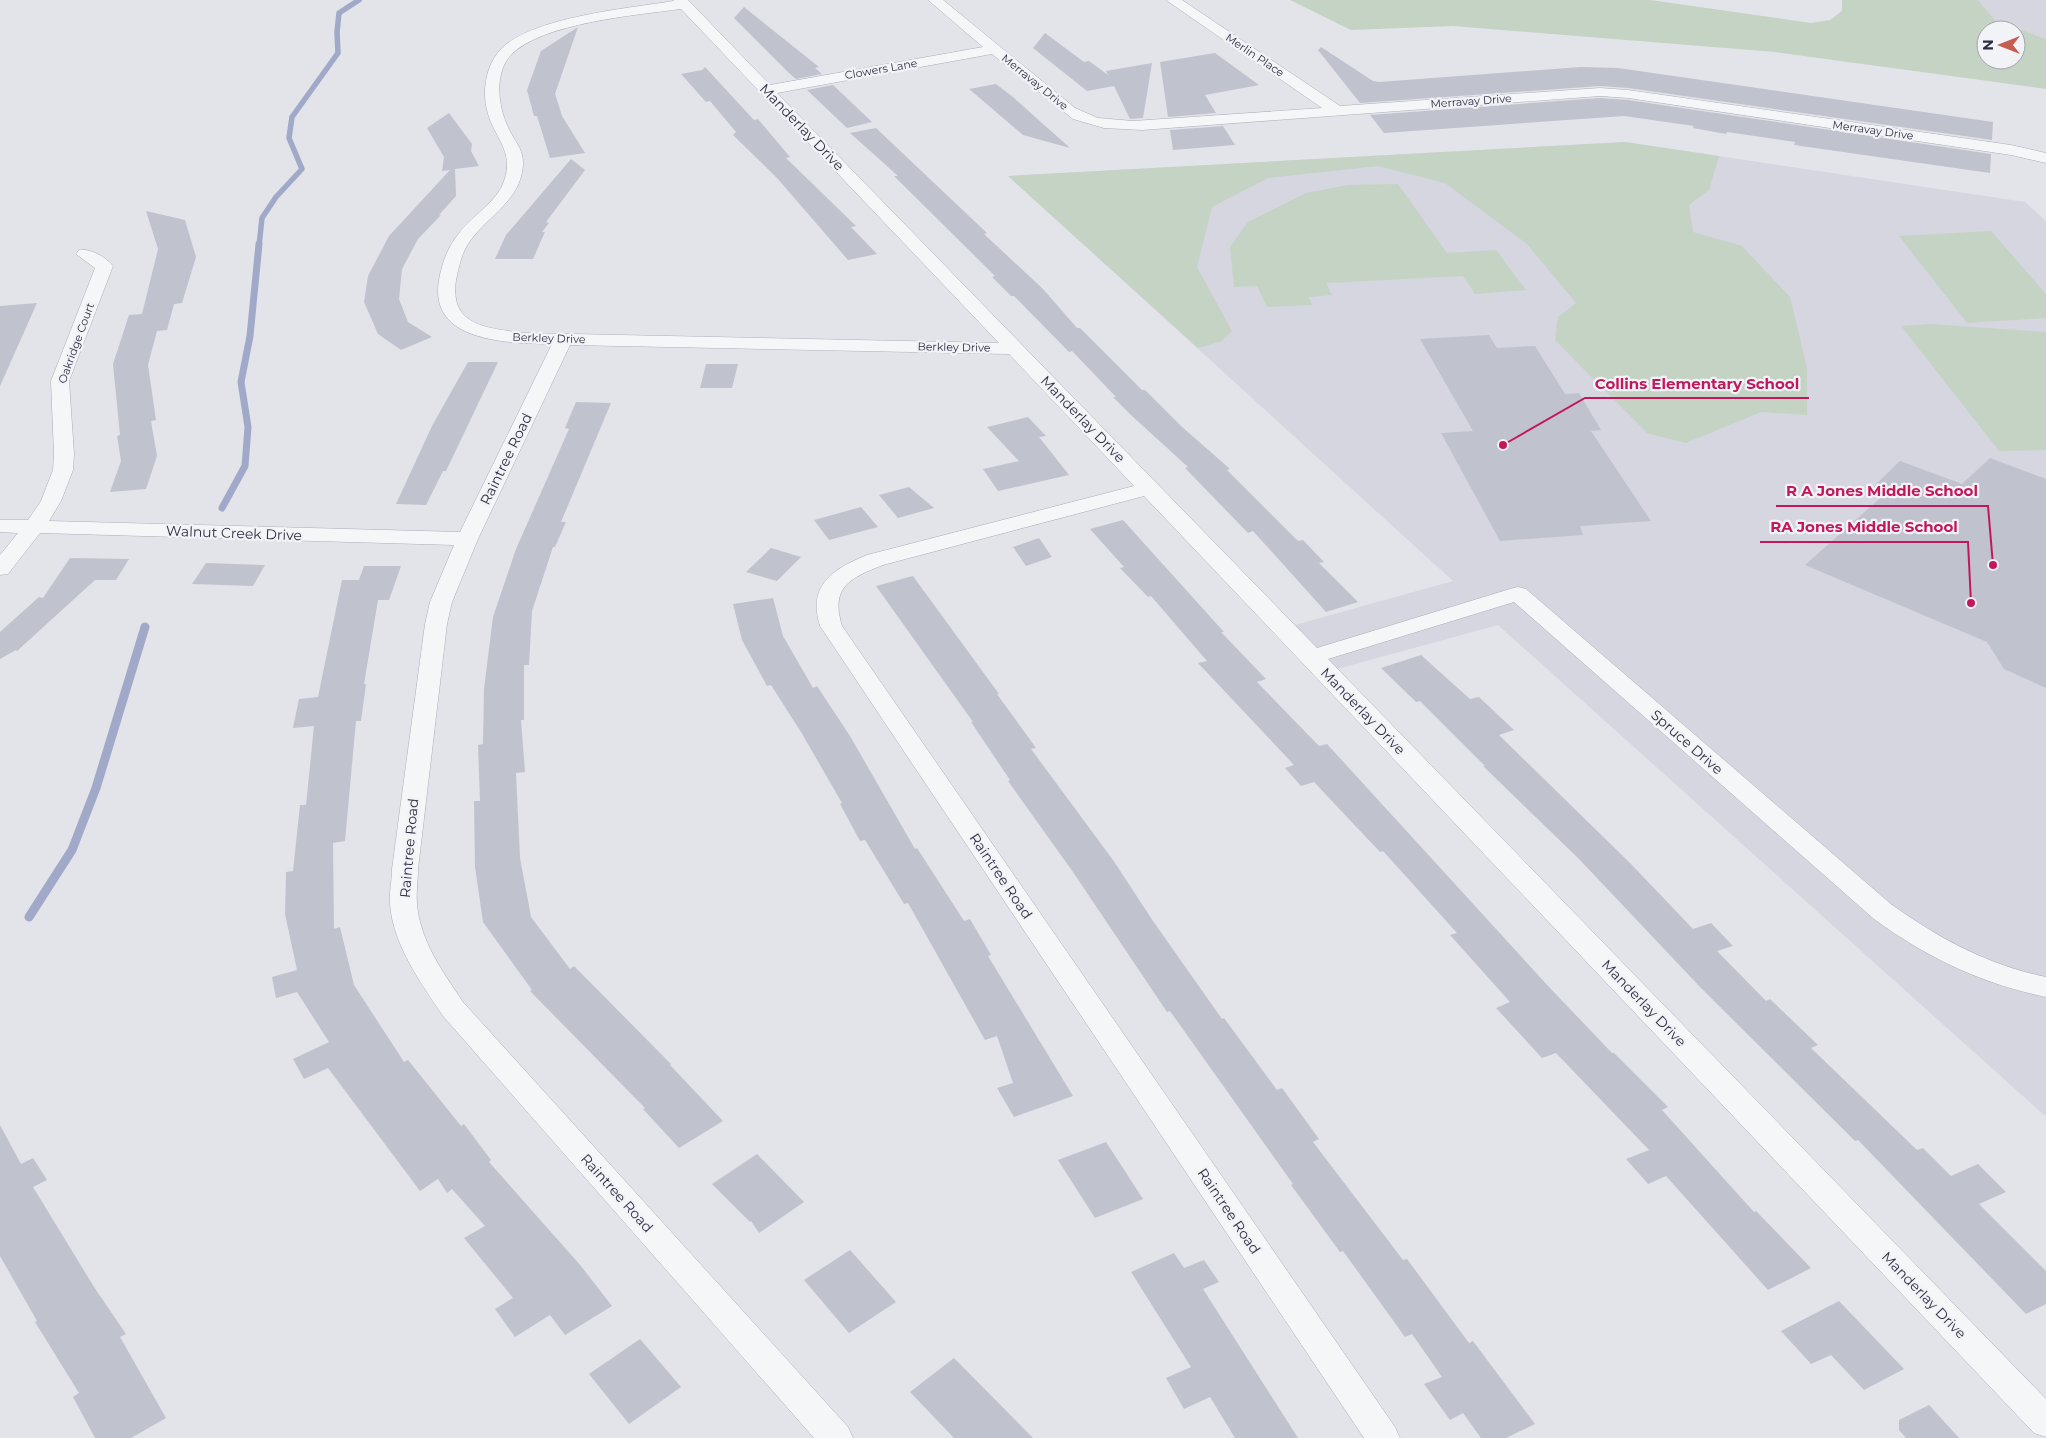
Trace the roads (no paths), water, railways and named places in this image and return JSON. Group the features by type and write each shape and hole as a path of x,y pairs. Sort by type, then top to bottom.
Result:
{"street":[{"name":"Merravay Drive","path":"935,0 1070,111 1079,117 1105,124 1142,125 1577,93 1619,94 2001,149 2046,158"},
{"name":"Merlin Place","path":"1173,0 1337,111"},
{"name":"Manderlay Drive","path":"682,2 2046,1422"},
{"name":"Berkley Drive","path":"682,2 575,22 534,34 514,44 506,52 492,80 493,108 515,154 514,177 503,196 466,235 459,246 447,274 446,303 449,312 456,319 481,331 524,338 1015,349"},
{"name":"Clowers Lane","path":"768,90 995,49"},
{"name":"Oakridge Court","path":"33,527 54,496 63,474 64,455 58,400 60,381 104,266 84,254"},
{"name":"Raintree Road","path":"564,338 467,539 441,602 436,624 405,869 404,906 410,934 420,958 453,1009 836,1438"},
{"name":"Raintree Road","path":"1149,488 875,560 842,576 832,587 826,600 825,613 831,626 1383,1438"},
{"name":"Walnut Creek Drive","path":"0,526 467,539"},
{"path":"0,569 33,527"},
{"name":"Spruce Drive","path":"1311,657 1518,594 1883,912 1934,948 1964,963 1996,975 2046,987"}],"waterway":[{"path":"259,246 262,218 276,197 302,169 289,138 292,117 338,53 337,32 339,13 359,0"},
{"path":"222,508 245,466 248,427 241,382 250,336 259,244"},
{"path":"29,917 72,850 96,788 145,627"}],"place":[{"name":"Collins Elementary School","path":"1503,445"},
{"name":"R A Jones Middle School","path":"1993,565"},
{"name":"RA Jones Middle School","path":"1971,603"}]}
